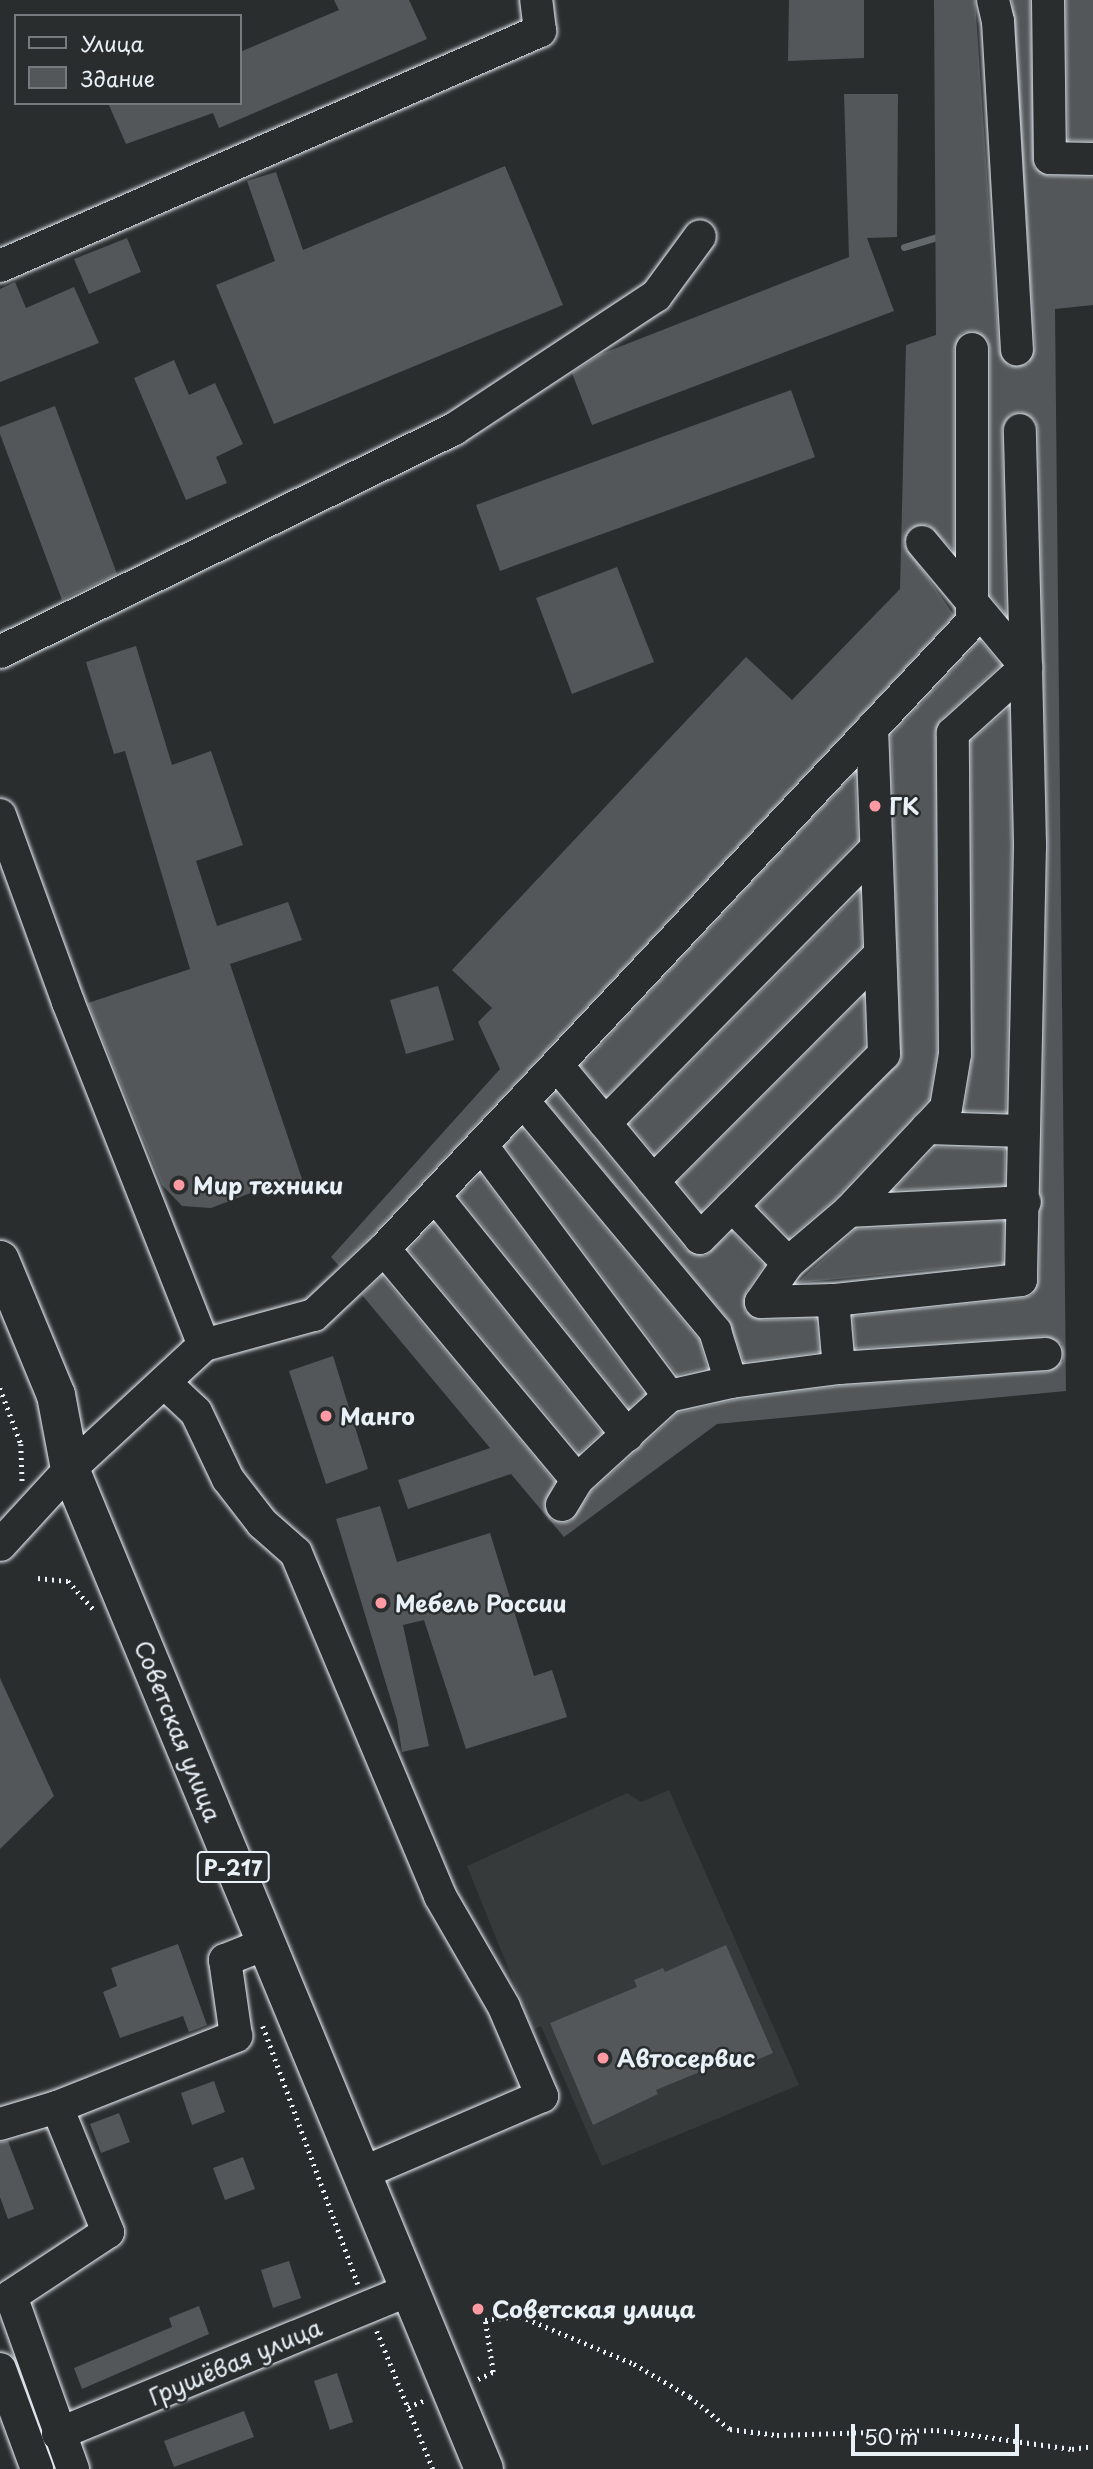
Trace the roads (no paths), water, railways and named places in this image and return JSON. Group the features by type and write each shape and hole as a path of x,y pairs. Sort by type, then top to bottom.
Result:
{"highway":[{"name":"Советская улица","path":"0,1260 56,1395 70,1469 484,2469"}],"street":[{"path":"0,266 540,31 536,0"},
{"path":"993,0 1000,42 1017,349"},
{"path":"1048,0 1050,158 1093,159"},
{"path":"1000,42 1049,39"},
{"path":"0,652 454,429 656,296 699,236"},
{"path":"0,1545 70,1469 204,1345 314,1315 384,1250 972,622 972,349"},
{"path":"1020,430 1026,667 1030,846 1021,1280 833,1300 761,1302 788,1263 849,1211 946,1108 955,1054 953,733 1026,667"},
{"path":"922,542 1026,667"},
{"path":"557,1065 700,1238 884,1054 872,728"},
{"path":"0,815 68,1002 204,1345"},
{"path":"605,1123 876,848"},
{"path":"653,1181 880,954"},
{"path":"523,1101 715,1331 731,1382"},
{"path":"927,1128 1023,1131"},
{"path":"482,1146 669,1396"},
{"path":"435,1196 627,1435"},
{"path":"849,1211 1024,1202"},
{"path":"732,1206 788,1263"},
{"path":"384,1250 569,1492 669,1396 731,1382 839,1368 1046,1354"},
{"path":"833,1300 839,1368"},
{"path":"165,1383 196,1412 228,1479 262,1523 296,1553 440,1896 504,2007 542,2096 362,2173"},
{"path":"0,2124 57,2107 236,2036 225,1960 265,1944"},
{"path":"57,2107 108,2232 6,2303 73,2469"},
{"name":"Грушёвая улица","path":"58,2434 411,2289"},
{"path":"0,2370 37,2469"}],"waterway":[{"path":"904,247 936,237"}],"place":[{"name":"ГК","path":"875,806"},
{"name":"Мир техники","path":"179,1185"},
{"name":"Манго","path":"326,1416"},
{"name":"Мебель России","path":"381,1603"},
{"name":"Автосервис","path":"603,2058"},
{"name":"Советская улица","path":"478,2309"}]}
